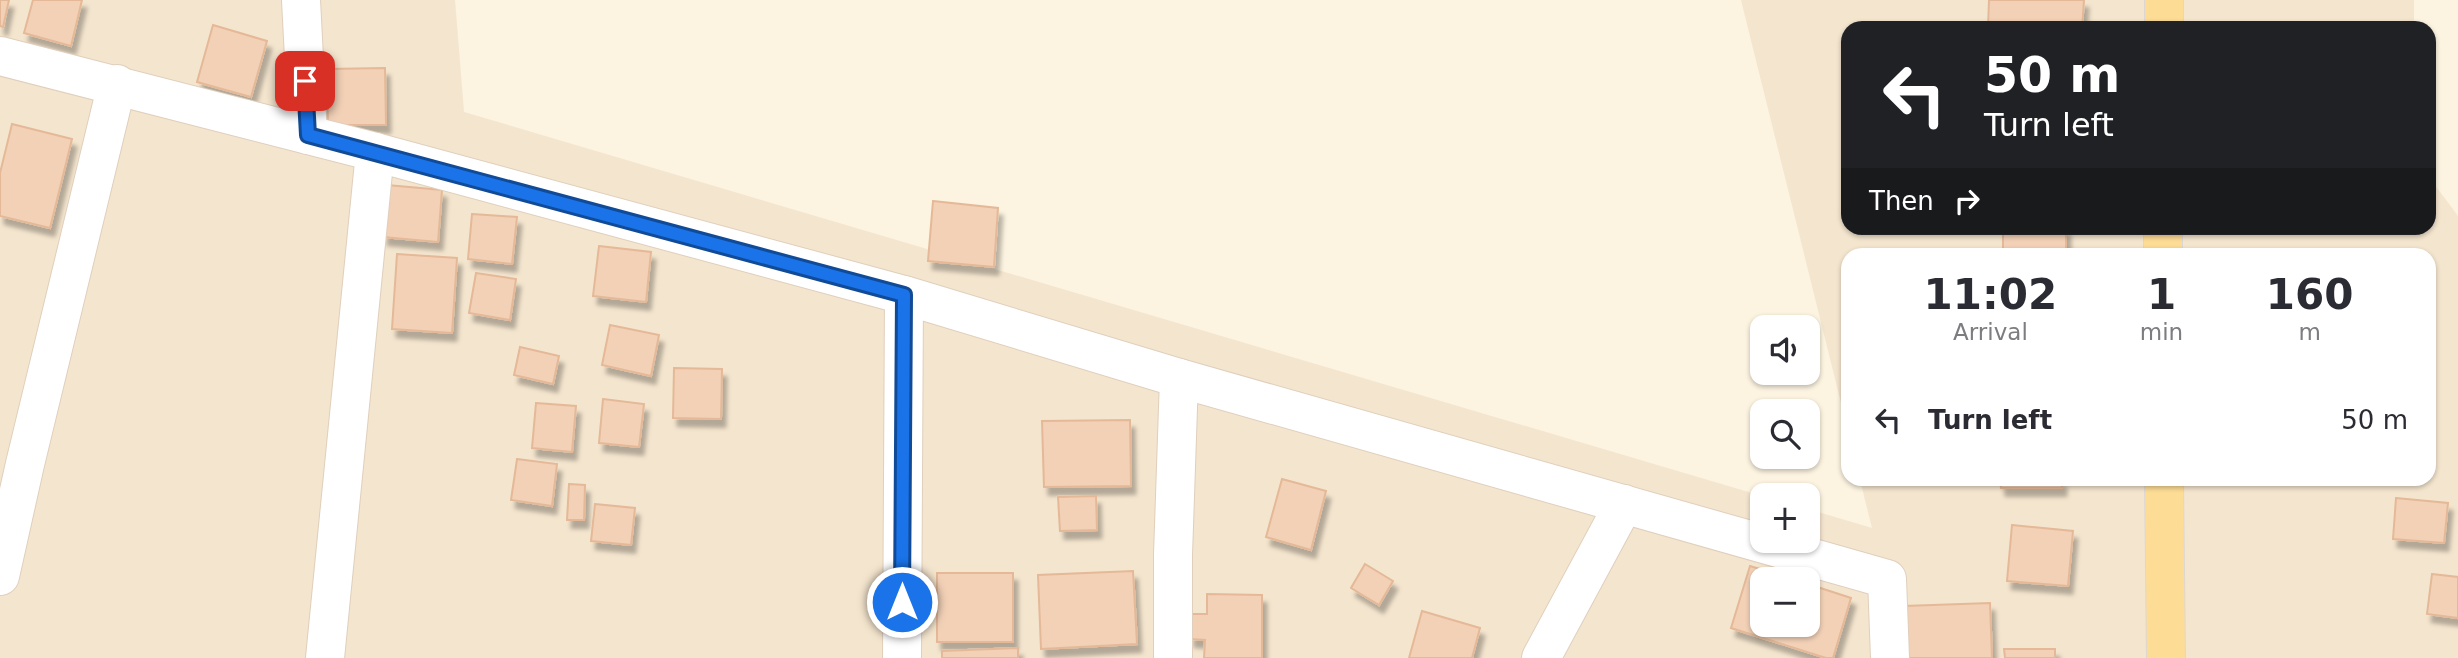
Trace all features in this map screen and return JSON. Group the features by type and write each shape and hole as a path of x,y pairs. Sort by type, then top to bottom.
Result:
{"main road":[{"path":"2164,0 2164,21"},
{"path":"2164,486 2166,658"}],"street":[{"path":"301,0 308,135"},
{"path":"0,56 375,152 904,295 1179,378 1887,579 1890,658"},
{"path":"0,576 117,84"},
{"path":"325,658 375,152"},
{"path":"902,658 904,295"},
{"path":"1173,658 1173,555 1179,378"},
{"path":"1541,658 1624,504"}],"shaded area":[{"path":"0,0 455,0 464,112 1750,492 1750,553 1820,553 1820,513 1872,528 1862,486 2436,486 2436,248 1841,248 1841,403 1741,0 2414,0 2414,21 1841,21 1841,235 2436,235 2436,186 2458,216 2458,658 0,658"}],"building":[{"path":"0,0 9,0 3,27 0,26"},
{"path":"33,0 82,0 71,46 24,33"},
{"path":"1989,0 2084,0 2082,21 1988,21"},
{"path":"213,25 267,41 251,97 197,82"},
{"path":"385,68 386,125 328,125 327,69"},
{"path":"12,124 72,139 50,228 0,216 0,173"},
{"path":"387,185 442,190 438,242 383,237"},
{"path":"933,201 998,208 994,267 928,261"},
{"path":"472,214 517,217 512,264 468,259"},
{"path":"2003,235 2066,235 2066,248 2003,248"},
{"path":"599,246 651,252 646,302 593,296"},
{"path":"397,254 457,258 452,333 392,329"},
{"path":"476,273 516,279 510,320 469,313"},
{"path":"610,325 659,335 651,376 602,365"},
{"path":"520,347 559,356 553,384 514,375"},
{"path":"674,368 722,369 721,419 673,418"},
{"path":"603,399 644,404 639,447 599,443"},
{"path":"536,403 576,406 572,452 532,448"},
{"path":"1130,420 1131,486 1044,487 1042,421"},
{"path":"517,459 557,464 552,506 511,500"},
{"path":"1282,479 1326,491 1311,550 1266,537"},
{"path":"569,484 585,485 584,520 567,520"},
{"path":"2001,486 2062,486 2062,488"},
{"path":"1096,496 1097,530 1060,531 1058,497"},
{"path":"2396,498 2448,503 2444,543 2393,539"},
{"path":"595,504 635,508 631,545 591,541"},
{"path":"2012,525 2073,531 2068,586 2007,581"},
{"path":"1365,564 1393,581 1379,605 1351,588"},
{"path":"1750,566 1753,567 1750,567 1750,634 1731,628"},
{"path":"1133,571 1137,644 1041,649 1038,575"},
{"path":"937,573 1013,573 1013,642 937,642"},
{"path":"2432,574 2458,577 2458,618 2427,614"},
{"path":"1820,588 1851,598 1833,658 1760,637 1820,637"},
{"path":"1207,594 1262,595 1262,658 1204,658 1205,640 1190,639 1190,614 1207,614"},
{"path":"1990,603 1992,658 1906,658 1904,606"},
{"path":"1422,611 1480,628 1472,658 1409,658"},
{"path":"1018,648 1018,658 942,658 942,651"},
{"path":"2004,649 2055,649 2055,658 2005,658"}],"route":[{"path":"305,81 308,135 904,295 902,602"}]}
